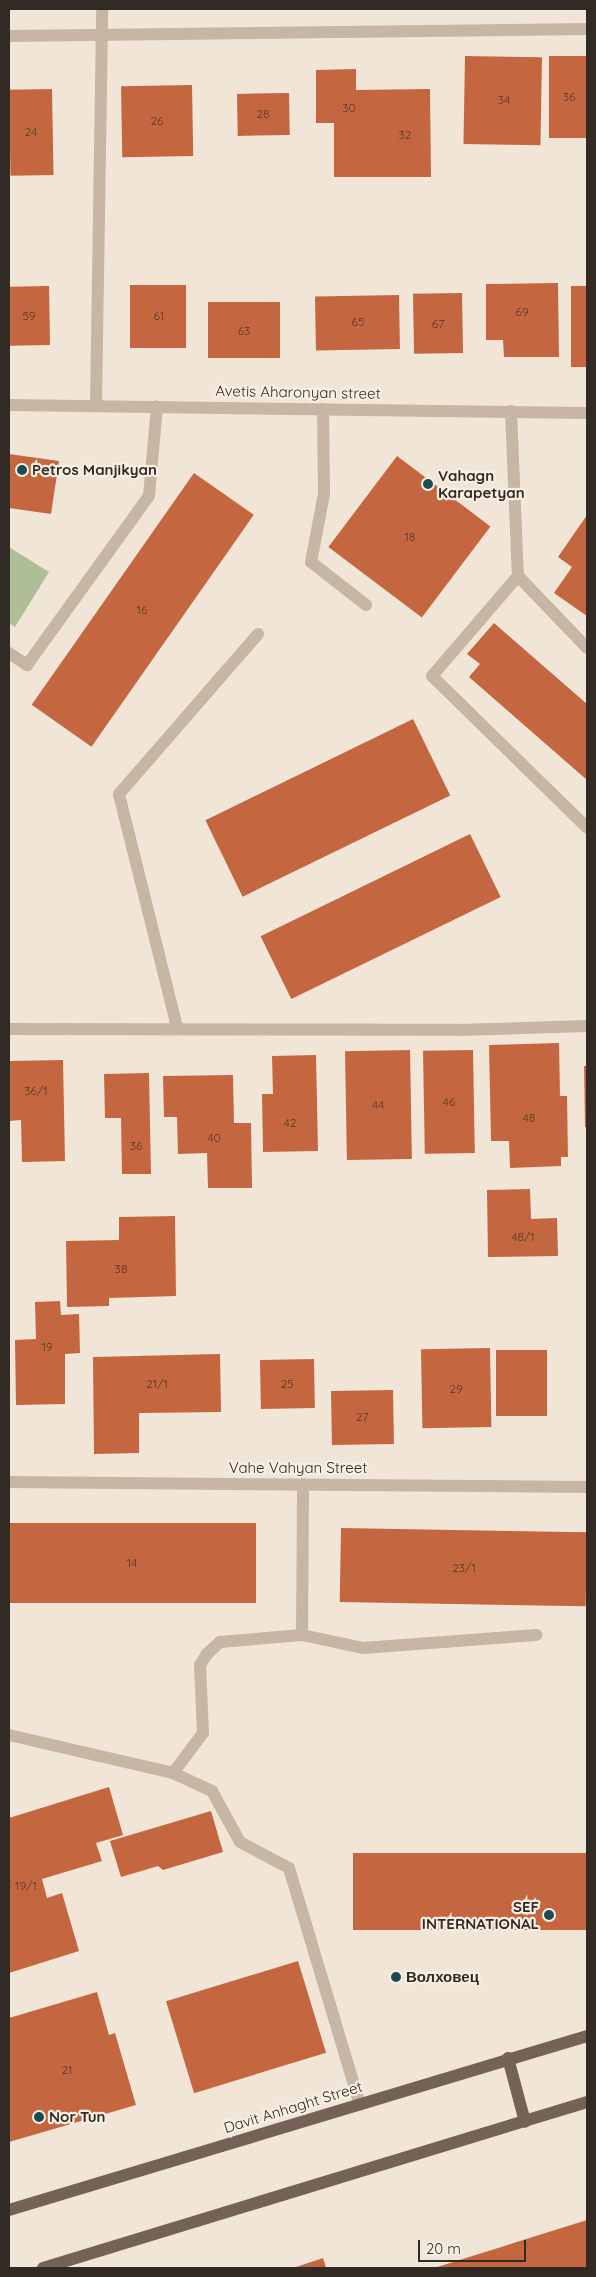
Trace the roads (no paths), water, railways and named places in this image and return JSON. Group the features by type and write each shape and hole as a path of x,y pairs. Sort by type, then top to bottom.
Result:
{"main road":[{"name":"Davit Anhaght Street","path":"9,2210 360,2105 508,2058 587,2036"},
{"path":"508,2058 525,2122"},
{"path":"43,2268 587,2102"}],"street":[{"path":"96,405 102,9"},
{"path":"9,36 102,33 587,29"},
{"name":"Avetis Aharonyan street","path":"9,405 587,413"},
{"path":"9,653 27,665 149,496 157,406"},
{"path":"323,409 324,494 311,562 366,606"},
{"path":"511,412 518,576 587,648"},
{"path":"518,576 432,676 587,828"},
{"path":"178,1027 119,794 258,634"},
{"path":"9,1029 178,1027 459,1030 587,1026"},
{"name":"Vahe Vahyan Street","path":"9,1482 587,1487"},
{"path":"302,1484 302,1635"},
{"path":"173,1773 203,1733 200,1665 207,1654 220,1642 302,1635 363,1648 537,1635"},
{"path":"9,1735 173,1773 212,1792 240,1842 289,1868 360,2105"}],"place":[{"name":"Petros Manjikyan","path":"22,470"},
{"name":"Vahagn Karapetyan","path":"428,484"},
{"name":"SEF INTERNATIONAL","path":"549,1915"},
{"name":"Волховец","path":"396,1977"},
{"name":"Nor Tun","path":"39,2117"}]}
